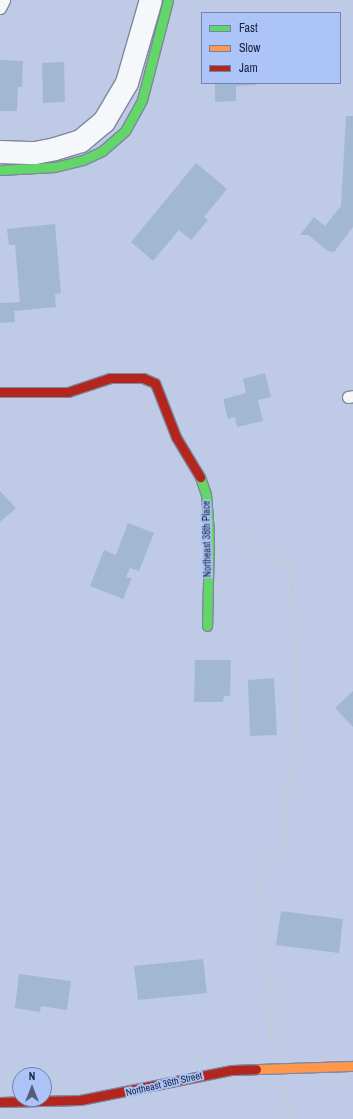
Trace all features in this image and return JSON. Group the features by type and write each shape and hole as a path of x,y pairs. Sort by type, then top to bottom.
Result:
{"street":[{"path":"0,152 35,153 55,149 81,141 104,122 128,83 151,0"},
{"path":"0,170 55,167 83,160 102,151 121,135 142,100 168,0"},
{"name":"Northeast 38th Place","path":"0,392 18,394 68,392 110,378 149,379 155,383 162,394 176,437 199,475 206,494 207,626"},
{"name":"Northeast 36th Street","path":"0,1102 80,1100 133,1092 186,1078 232,1070 353,1066"}],"lane":[{"path":"0,8 4,0"}],"path":[{"path":"207,515 291,569 296,668 295,754 286,796 285,845 263,853 262,959 272,984 270,1032 292,1119"}],"building":[{"path":"0,60 23,61 22,87 18,87 17,111 0,111"},
{"path":"64,62 65,102 43,103 42,63"},
{"path":"215,84 256,84 236,86 236,101 215,102"},
{"path":"346,116 353,116 353,227 334,252 328,251 308,235 300,235 314,217 325,226 341,206"},
{"path":"196,163 227,189 204,217 208,220 191,240 179,230 153,261 131,242"},
{"path":"55,224 61,293 55,294 56,307 14,311 15,322 0,323 0,303 20,302 15,245 9,245 7,229"},
{"path":"265,373 271,397 258,400 263,421 237,427 235,417 228,419 223,399 246,393 243,379"},
{"path":"0,491 16,508 0,522"},
{"path":"128,523 154,533 139,571 130,568 126,577 132,578 123,599 90,586 104,550 116,555"},
{"path":"195,660 231,660 230,696 224,696 223,702 194,702"},
{"path":"274,678 277,735 250,736 248,680"},
{"path":"353,691 353,727 335,708"},
{"path":"281,911 343,919 339,953 276,945"},
{"path":"203,959 207,993 138,1000 134,966"},
{"path":"19,974 71,981 67,1010 41,1006 40,1012 15,1008"}],"traffic: fast":[{"path":"0,170 55,167 83,160 102,151 125,131 142,100 168,0"},
{"path":"200,477 206,494 209,534 207,626"}],"traffic: slow":[{"path":"256,1069 353,1066"}],"traffic: jam":[{"path":"0,392 68,392 110,378 143,378 155,383 176,437 200,477"},
{"path":"0,1102 80,1100 232,1070 256,1069"}]}
